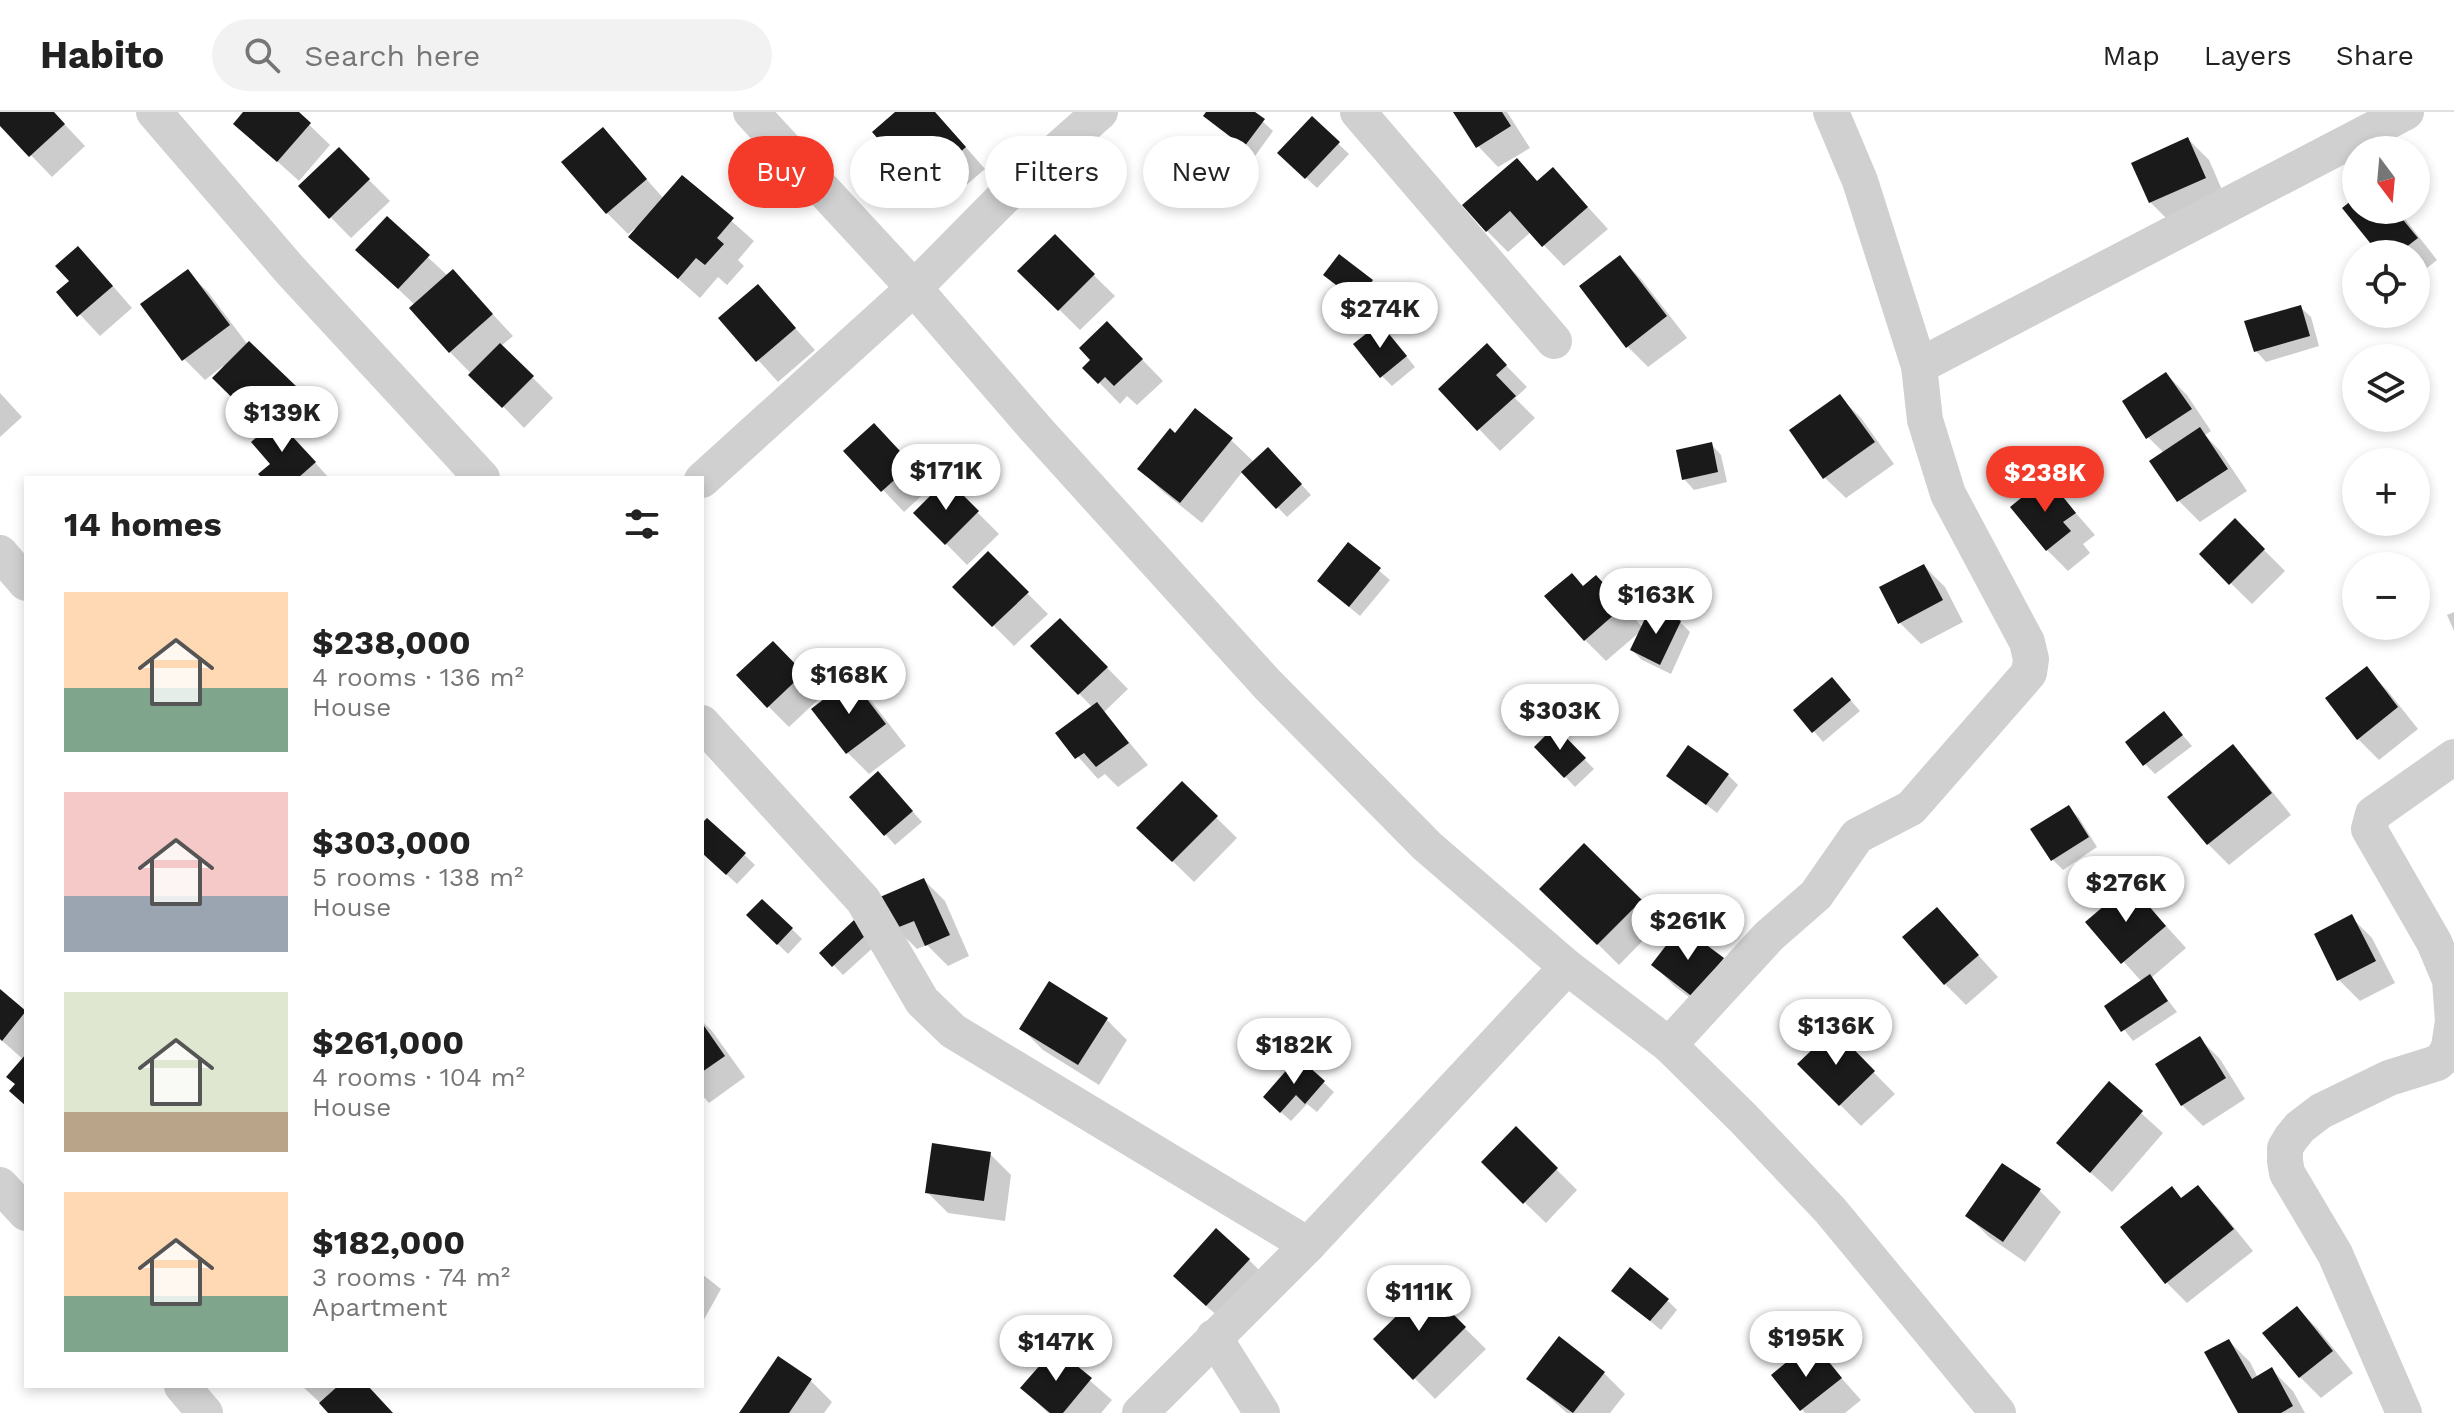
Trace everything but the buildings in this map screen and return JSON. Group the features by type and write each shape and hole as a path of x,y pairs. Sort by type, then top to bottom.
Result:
{"street":[{"path":"154,112 290,270 480,476"},
{"path":"751,112 914,288 1036,429 1267,684 1427,846 1567,967 1669,1045 1744,1119 1830,1210 1998,1413"},
{"path":"704,478 914,288 1002,199 1100,112"},
{"path":"1358,112 1554,341"},
{"path":"1669,1045 1769,936 1816,895 1857,836 1911,808 2029,673 2031,659 2027,642 1948,494 1925,420 1919,366 1860,181 1831,112"},
{"path":"1919,366 2406,112"},
{"path":"0,553 24,581"},
{"path":"704,725 863,900 922,1001 953,1031 1308,1245"},
{"path":"2404,1413 2335,1254 2287,1173 2285,1148 2300,1127 2321,1111 2389,1078 2437,1063 2449,1047 2453,1021 2450,980 2434,942 2369,829 2373,814 2454,757"},
{"path":"1140,1413 1308,1245 1567,967"},
{"path":"0,1185 24,1211"},
{"path":"1214,1337 1262,1413"},
{"path":"184,1388 205,1413"}]}
